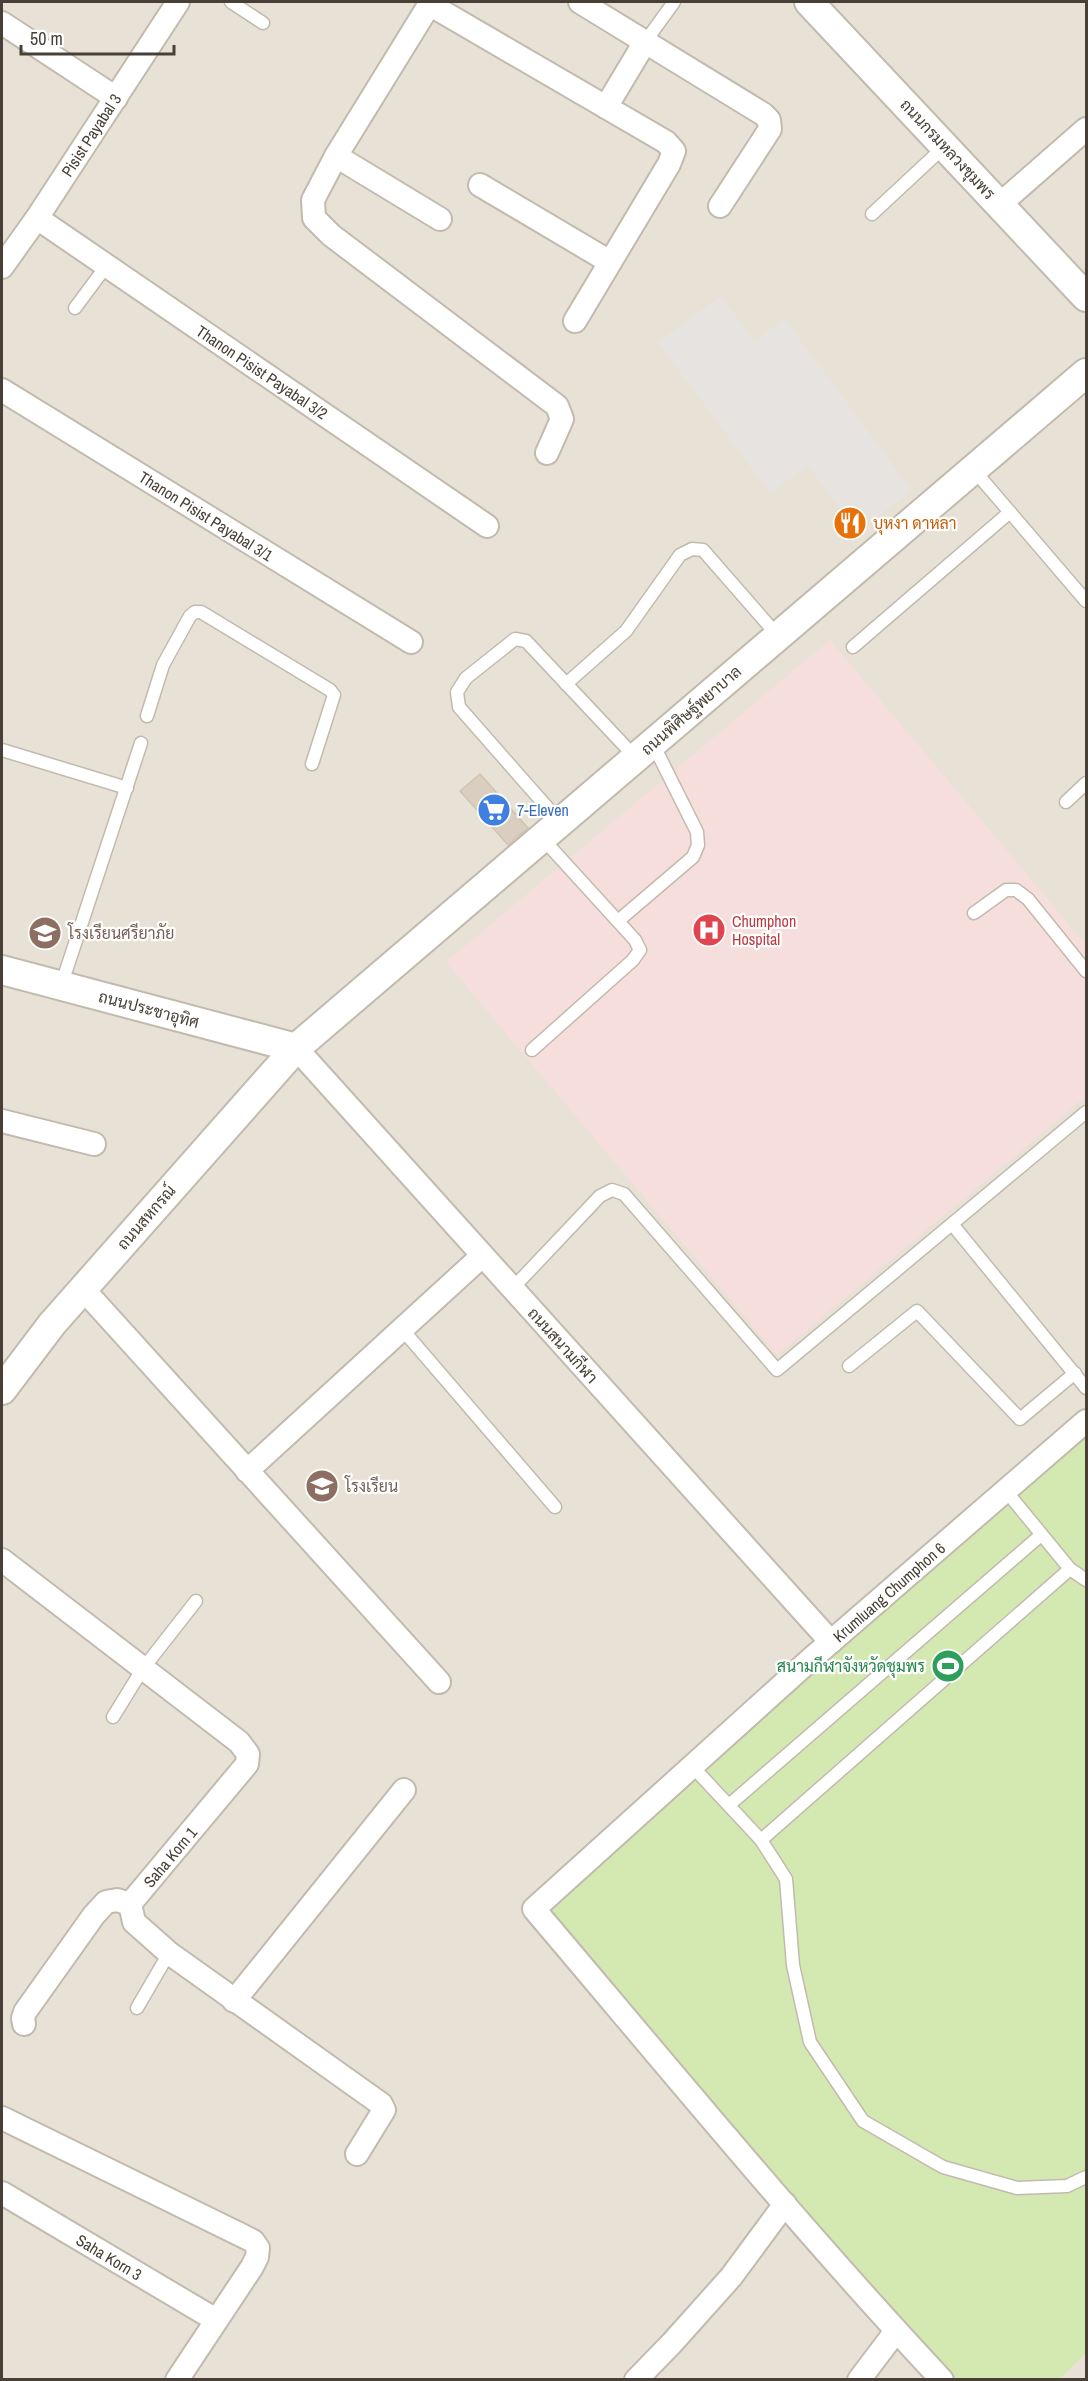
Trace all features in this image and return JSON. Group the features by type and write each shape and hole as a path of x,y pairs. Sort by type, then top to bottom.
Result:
{"street":[{"name":"Pisist Payabal 3","path":"2,267 38,218 178,2"},
{"path":"580,2 763,114 769,120 770,129 720,206"},
{"name":"ถนนกรมหลวงชุมพร","path":"809,2 1086,297"},
{"path":"547,453 562,419 557,406 331,235 314,218 313,200 336,156 430,3 666,142 674,151 669,165 575,321"},
{"path":"2,23 116,98"},
{"path":"606,107 645,42"},
{"path":"999,205 1086,129"},
{"path":"336,156 440,219"},
{"path":"480,185 610,262"},
{"name":"Thanon Pisist Payabal 3/2","path":"38,218 487,526"},
{"name":"ถนนพิศิษฐ์พยาบาล","path":"296,1048 1086,373"},
{"name":"Thanon Pisist Payabal 3/1","path":"2,390 411,642"},
{"name":"ถนนประชาอุทิศ","path":"2,970 296,1048"},
{"name":"ถนนสนามกีฬา","path":"296,1048 831,1642"},
{"name":"ถนนสหกรณ์","path":"2,1390 52,1324 296,1048"},
{"path":"2,1121 94,1144"},
{"path":"247,1471 482,1256"},
{"path":"83,1289 439,1682"},
{"name":"Krumluang Chumphon 6","path":"785,2204 534,1909 831,1642 1086,1421"},
{"name":"Saha Korn 1","path":"2,1560 142,1670 239,1742 248,1754 247,1764 130,1904"},
{"path":"234,2001 404,1790"},
{"path":"24,2024 23,2018 26,2012 94,1915 110,1901 117,1900 130,1904 134,1922 169,1953 381,2104 384,2110 357,2154"},
{"path":"2,2118 253,2241 258,2248 257,2257 177,2379"},
{"name":"Saha Korn 3","path":"2,2193 216,2320"},
{"path":"636,2379 672,2343 730,2277 785,2204 896,2331 942,2379"},
{"path":"859,2379 896,2331"}],"lane":[{"path":"231,2 263,23"},
{"path":"645,42 674,2"},
{"path":"872,214 945,146"},
{"path":"75,308 107,265"},
{"path":"973,469 1085,595"},
{"path":"853,647 1010,512"},
{"path":"566,684 626,631 680,555 692,549 703,550 778,636"},
{"path":"147,716 162,665 190,616 195,612 201,612 330,690 334,695 312,764"},
{"path":"532,1050 633,960 640,950 635,940 618,921 459,707 457,692 466,678 515,639 526,641 566,684 644,751 697,832 698,845 693,857 618,921"},
{"path":"61,986 141,743"},
{"path":"2,750 127,788"},
{"path":"1066,802 1086,783"},
{"path":"974,913 1006,890 1016,890 1028,899 1086,971"},
{"path":"512,1289 600,1197 612,1190 624,1194 777,1370 1086,1112"},
{"path":"952,1224 1086,1388"},
{"path":"849,1366 917,1311 1020,1419 1075,1373"},
{"path":"402,1329 555,1507"},
{"path":"1006,1491 1070,1569 1086,1580"},
{"path":"729,1805 1041,1534"},
{"path":"761,1840 1070,1569"},
{"path":"113,1717 142,1670 196,1601"},
{"path":"692,1766 761,1840 786,1879 792,1965 810,2042 863,2121 943,2167 1017,2188 1067,2186 1086,2177"},
{"path":"137,2008 169,1953"}],"shaded area":[{"path":"2,2 1086,2 1086,2379 2,2379"},
{"path":"721,296 754,341 785,319 912,491 857,531 808,465 770,493 658,342"},
{"path":"830,640 1086,945 1086,1096 777,1355 446,962"}],"green space":[{"name":"สนามกีฬาจังหวัดชุมพร","path":"1086,1423 1086,2353 1059,2379 945,2379 534,1909"}],"building":[{"name":"7-Eleven","path":"480,774 528,828 508,845 460,791"}],"place":[{"name":"บุหงา ดาหลา","path":"850,523"},
{"name":"7-Eleven","path":"494,810"},
{"name":"Chumphon Hospital","path":"709,930"},
{"name":"โรงเรียนศรียาภัย","path":"45,933"},
{"name":"โรงเรียน","path":"322,1486"},
{"name":"สนามกีฬาจังหวัดชุมพร","path":"948,1666"}]}
